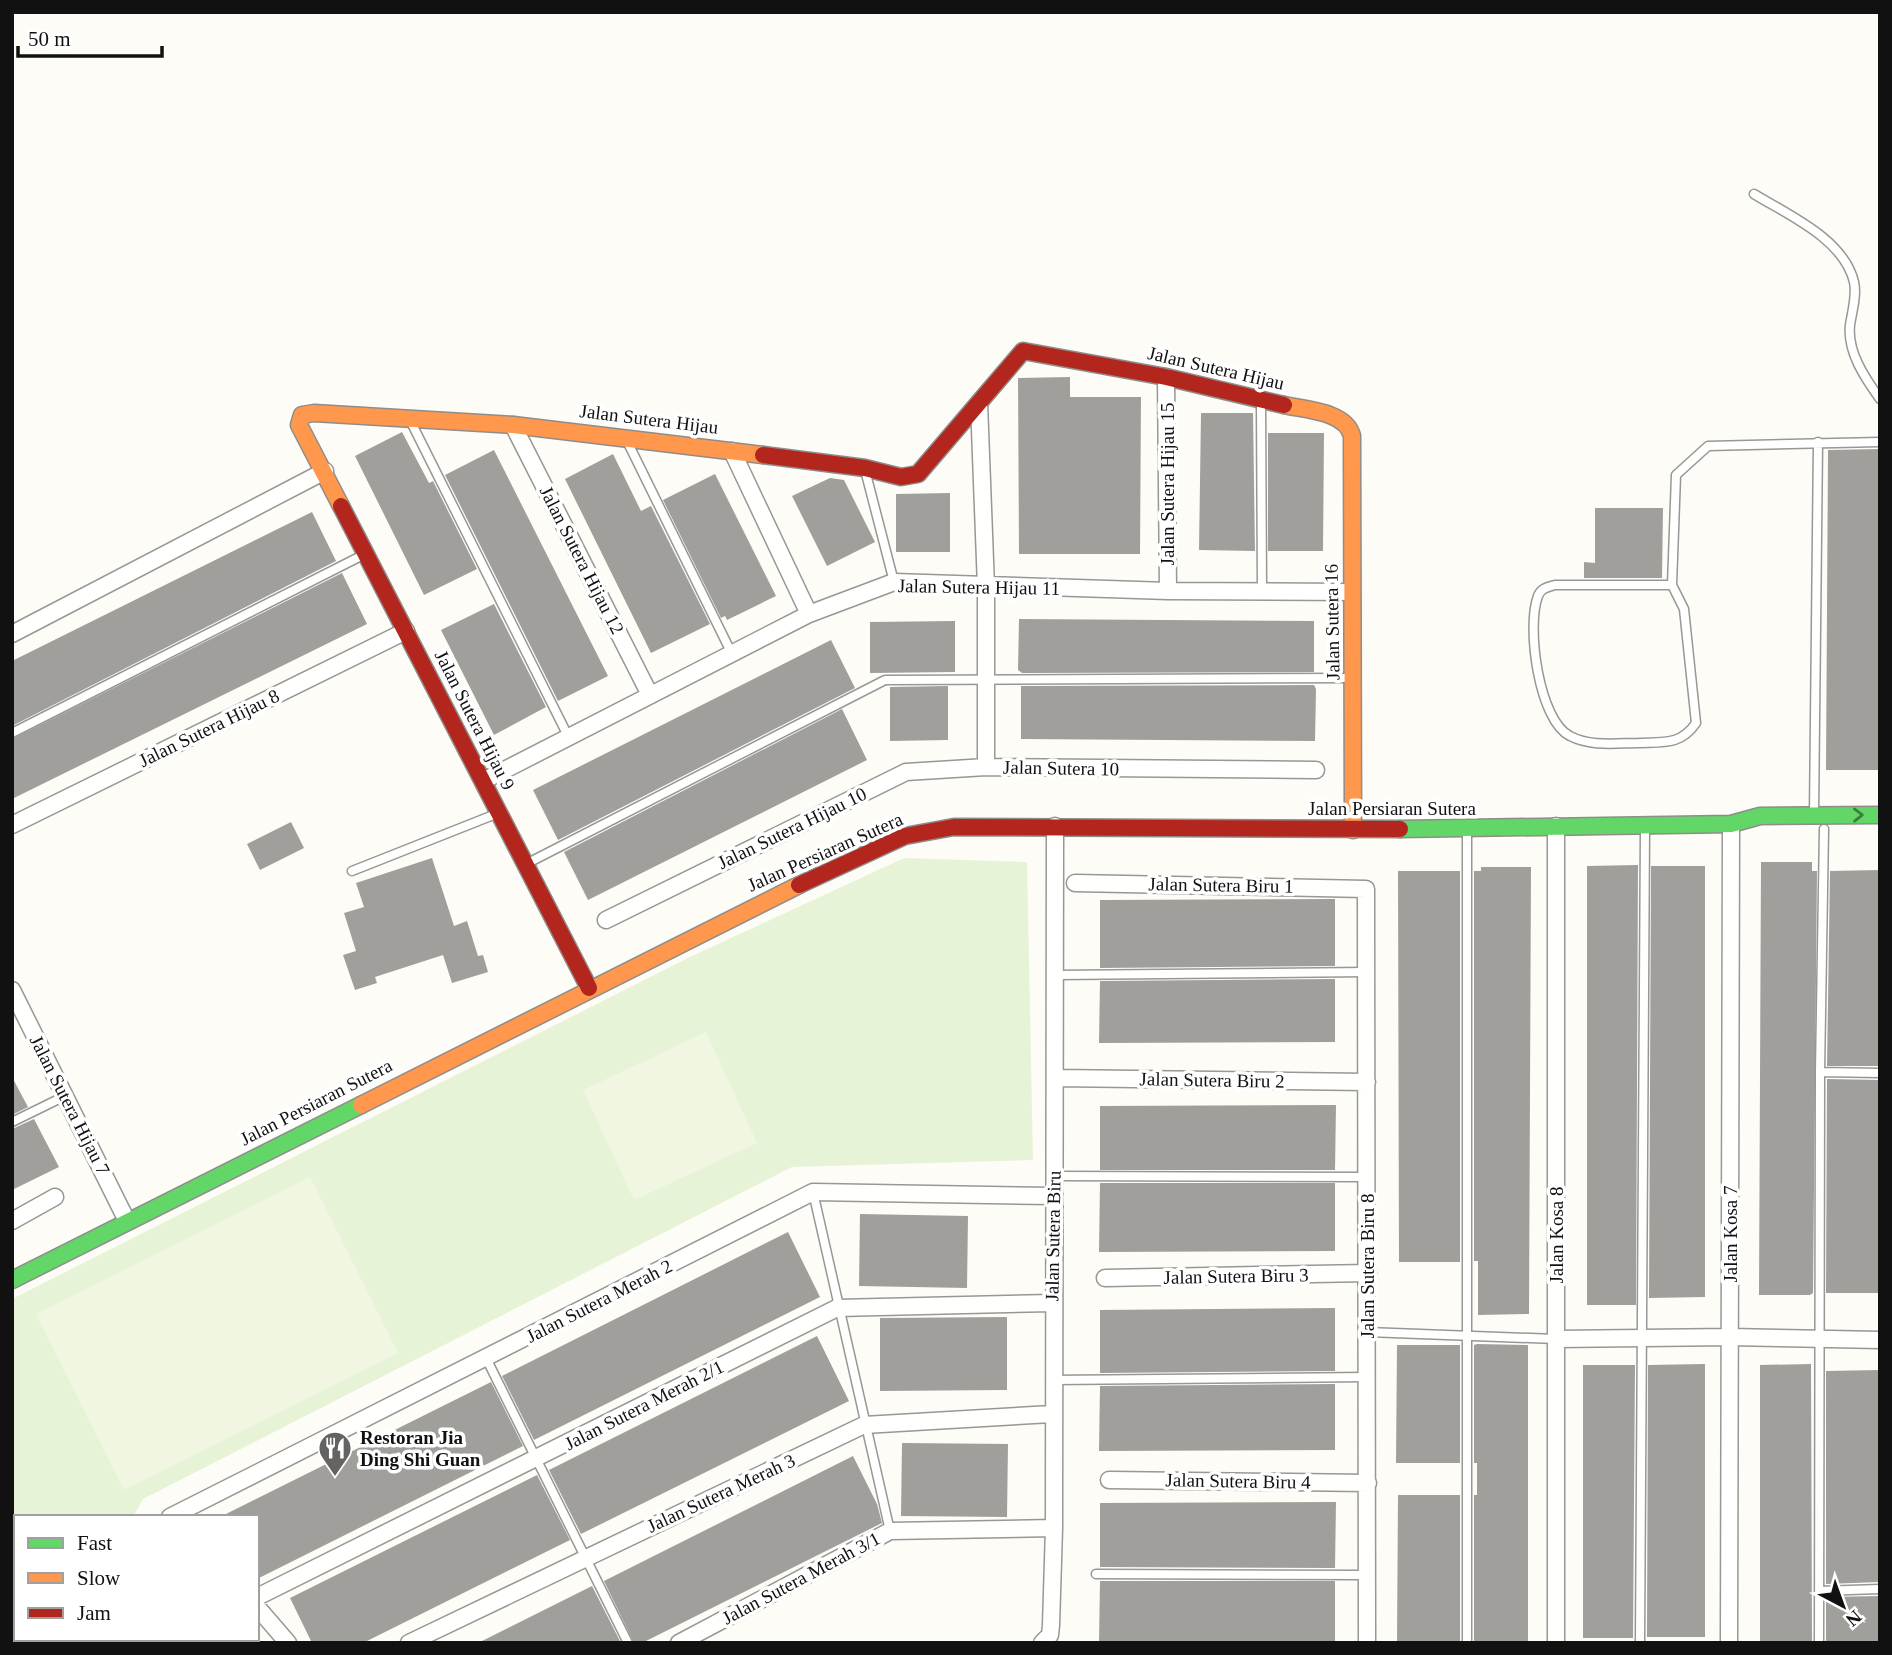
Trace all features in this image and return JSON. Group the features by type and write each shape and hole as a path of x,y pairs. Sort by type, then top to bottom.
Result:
{"street":[{"name":"Jalan Sutera Hijau","path":"325,471 299,425 302,415 513,425 625,436 865,468 901,477 918,474 1024,351 1166,377 1339,418"},
{"name":"Jalan Sutera Hijau 15","path":"1166,377 1168,591"},
{"name":"Jalan Sutera 10","path":"979,403 986,587 986,767 1316,770"},
{"name":"Jalan Sutera 16","path":"1339,418 1350,427 1352,436 1353,830"},
{"name":"Jalan Sutera Hijau 12","path":"513,425 650,695"},
{"path":"732,450 809,614"},
{"name":"Jalan Sutera Hijau 9","path":"325,471 589,988"},
{"path":"12,634 325,471"},
{"name":"Jalan Sutera Hijau 11","path":"483,781 809,614 894,582 1168,591 1352,592"},
{"name":"Jalan Sutera Hijau 8","path":"12,825 406,631"},
{"name":"Jalan Sutera Hijau 10","path":"606,920 906,772 986,767"},
{"name":"Jalan Persiaran Sutera","path":"12,1280 589,988 842,863 905,836 954,827 1055,826 1353,830 1737,824 1758,829 1880,815"},
{"name":"Jalan Persiaran Sutera","path":"1819,822 1880,830"},
{"name":"Jalan Kosa 7","path":"1729,1643 1737,824"},
{"name":"Jalan Sutera Biru","path":"1042,1643 1050,1635 1054,1528 1052,1303 1056,1078 1055,826"},
{"name":"Jalan Kosa 8","path":"1556,826 1556,1643"},
{"name":"Jalan Sutera Biru 1","path":"1075,883 1366,889"},
{"name":"Jalan Sutera Biru 8","path":"1366,889 1367,1643"},
{"name":"Jalan Sutera Hijau 7","path":"12,990 19,1021 65,1096 127,1220"},
{"name":"Jalan Sutera Biru 2","path":"1056,1078 1367,1082"},
{"name":"Jalan Sutera Merah 2","path":"174,1515 813,1192 1053,1196"},
{"path":"12,1221 55,1197"},
{"name":"Jalan Sutera Biru 3","path":"1105,1278 1367,1273"},
{"name":"Jalan Sutera Merah 2/1","path":"259,1596 537,1460 837,1308 1052,1303"},
{"path":"1556,1339 1730,1337 1880,1340"},
{"name":"Jalan Sutera Merah 3","path":"410,1643 864,1425 1052,1414"},
{"name":"Jalan Sutera Biru 4","path":"1109,1480 1368,1483"},
{"name":"Jalan Sutera Merah 3/1","path":"679,1643 890,1531 1054,1528"},
{"path":"259,1609 288,1643"}],"lane":[{"path":"1754,194 1796,220 1839,252 1854,284 1849,329 1852,350 1880,399"},
{"path":"1261,399 1262,591"},
{"path":"410,420 569,738"},
{"path":"625,436 732,654"},
{"path":"1818,442 1819,1643"},
{"path":"1672,585 1555,585 1544,588 1538,596 1534,625 1543,701 1552,719 1569,736 1592,743 1675,742 1689,734 1696,723 1684,609 1672,585 1676,475 1689,461 1708,446 1880,442"},
{"path":"865,468 894,582"},
{"path":"12,733 367,553"},
{"path":"525,864 885,680 1354,678"},
{"path":"352,871 499,813"},
{"path":"1640,1643 1645,826"},
{"path":"1467,829 1467,1643"},
{"path":"1055,975 1367,972"},
{"path":"1820,1072 1880,1073"},
{"path":"12,1122 65,1096"},
{"path":"1054,1176 1367,1177"},
{"path":"813,1192 837,1308 890,1531"},
{"path":"1367,1332 1556,1339"},
{"path":"486,1358 628,1643"},
{"path":"1052,1380 1367,1377"},
{"path":"1096,1574 1367,1575"},
{"path":"1819,1591 1880,1590"}],"green space":[{"path":"904,858 1027,862 1033,1160 792,1167 143,1499 134,1515 14,1515 14,1641 64,1641 12,1643 12,1299 690,957"},
{"path":"706,1032 757,1143 634,1200 583,1090"},
{"path":"310,1177 398,1353 124,1490 36,1314"}],"building":[{"path":"1070,377 1070,397 1141,397 1140,554 1019,554 1018,378"},
{"path":"1201,413 1253,413 1255,551 1199,550"},
{"path":"402,432 429,483 433,481 477,569 424,595 355,456"},
{"path":"1268,433 1324,433 1323,551 1268,551"},
{"path":"1880,449 1880,770 1826,770 1828,450"},
{"path":"494,450 608,676 558,701 445,475"},
{"path":"613,454 641,511 651,506 710,624 651,653 565,479"},
{"path":"715,474 776,596 727,620 725,616 721,618 663,500"},
{"path":"830,478 844,480 875,542 827,566 792,496"},
{"path":"950,493 950,552 896,552 896,494"},
{"path":"1595,508 1663,508 1662,578 1584,578 1584,562 1595,563"},
{"path":"312,512 336,561 12,726 12,661"},
{"path":"342,573 367,624 12,799 12,739"},
{"path":"494,604 546,707 494,735 441,630"},
{"path":"1019,619 1314,621 1314,672 1022,673 1018,670"},
{"path":"955,621 955,672 870,673 870,622"},
{"path":"831,640 855,688 558,840 533,790"},
{"path":"1314,685 1315,741 1021,739 1021,686"},
{"path":"948,686 948,740 890,741 890,687"},
{"path":"842,709 867,760 588,900 564,852"},
{"path":"291,822 304,848 260,870 247,844"},
{"path":"432,858 454,926 467,921 478,956 483,955 488,972 452,983 443,955 375,977 377,983 355,990 343,955 356,951 344,913 364,907 356,883"},
{"path":"1761,862 1812,862 1812,871 1817,871 1813,1293 1810,1295 1759,1295"},
{"path":"1638,865 1636,1305 1587,1305 1587,866"},
{"path":"1651,866 1705,866 1705,1297 1649,1298"},
{"path":"1481,867 1531,867 1529,1314 1478,1315 1478,1261 1474,1261 1474,871 1481,871"},
{"path":"1880,870 1880,1066 1827,1066 1830,871"},
{"path":"1398,871 1460,871 1460,1262 1399,1262"},
{"path":"1335,899 1335,966 1100,968 1100,900"},
{"path":"1335,979 1335,1042 1099,1043 1100,981"},
{"path":"12,1077 28,1107 12,1115"},
{"path":"1827,1079 1880,1080 1880,1293 1826,1293"},
{"path":"1336,1105 1335,1170 1100,1170 1100,1106"},
{"path":"34,1119 59,1167 12,1190 12,1129"},
{"path":"1100,1183 1335,1183 1335,1251 1099,1252"},
{"path":"860,1214 968,1216 967,1288 859,1286"},
{"path":"788,1232 820,1297 534,1440 502,1376"},
{"path":"1335,1308 1335,1371 1100,1373 1100,1310"},
{"path":"1007,1317 1007,1390 880,1391 880,1318"},
{"path":"817,1336 849,1401 581,1534 549,1470"},
{"path":"1397,1345 1460,1345 1460,1463 1396,1463"},
{"path":"1474,1345 1528,1345 1528,1643 1474,1643 1474,1495 1477,1495 1477,1463 1474,1463"},
{"path":"1705,1364 1705,1637 1647,1637 1648,1365"},
{"path":"1811,1364 1812,1643 1760,1643 1760,1365"},
{"path":"1583,1365 1635,1365 1633,1638 1583,1638"},
{"path":"1880,1370 1880,1582 1826,1584 1826,1371"},
{"path":"491,1382 523,1446 259,1578 259,1515 224,1515"},
{"path":"1335,1384 1335,1450 1099,1451 1100,1386"},
{"path":"902,1443 1008,1444 1007,1517 901,1516"},
{"path":"853,1456 877,1504 882,1523 642,1643 634,1643 604,1581"},
{"path":"537,1475 570,1540 363,1643 312,1643 290,1598"},
{"path":"1398,1495 1460,1495 1460,1643 1397,1643"},
{"path":"1336,1502 1335,1568 1100,1567 1100,1503"},
{"path":"1100,1581 1335,1581 1335,1643 1099,1643"},
{"path":"592,1586 621,1643 478,1643"},
{"path":"1880,1596 1880,1643 1826,1643 1826,1597"}],"traffic: fast":[{"path":"1400,829 1731,824 1760,816 1880,815"},
{"path":"12,1280 361,1105"}],"traffic: slow":[{"path":"1284,405 1324,413 1342,421 1352,436 1353,830"},
{"path":"341,506 299,425 302,415 314,413 513,425 763,455"},
{"path":"361,1105 799,885"}],"traffic: jam":[{"path":"763,455 865,468 901,477 918,474 1023,351 1166,377 1284,405"},
{"path":"341,506 589,988"},
{"path":"799,885 905,836 954,827 1400,829"}],"place":[{"name":"Restoran Jia Ding Shi Guan","path":"335,1478"}]}
